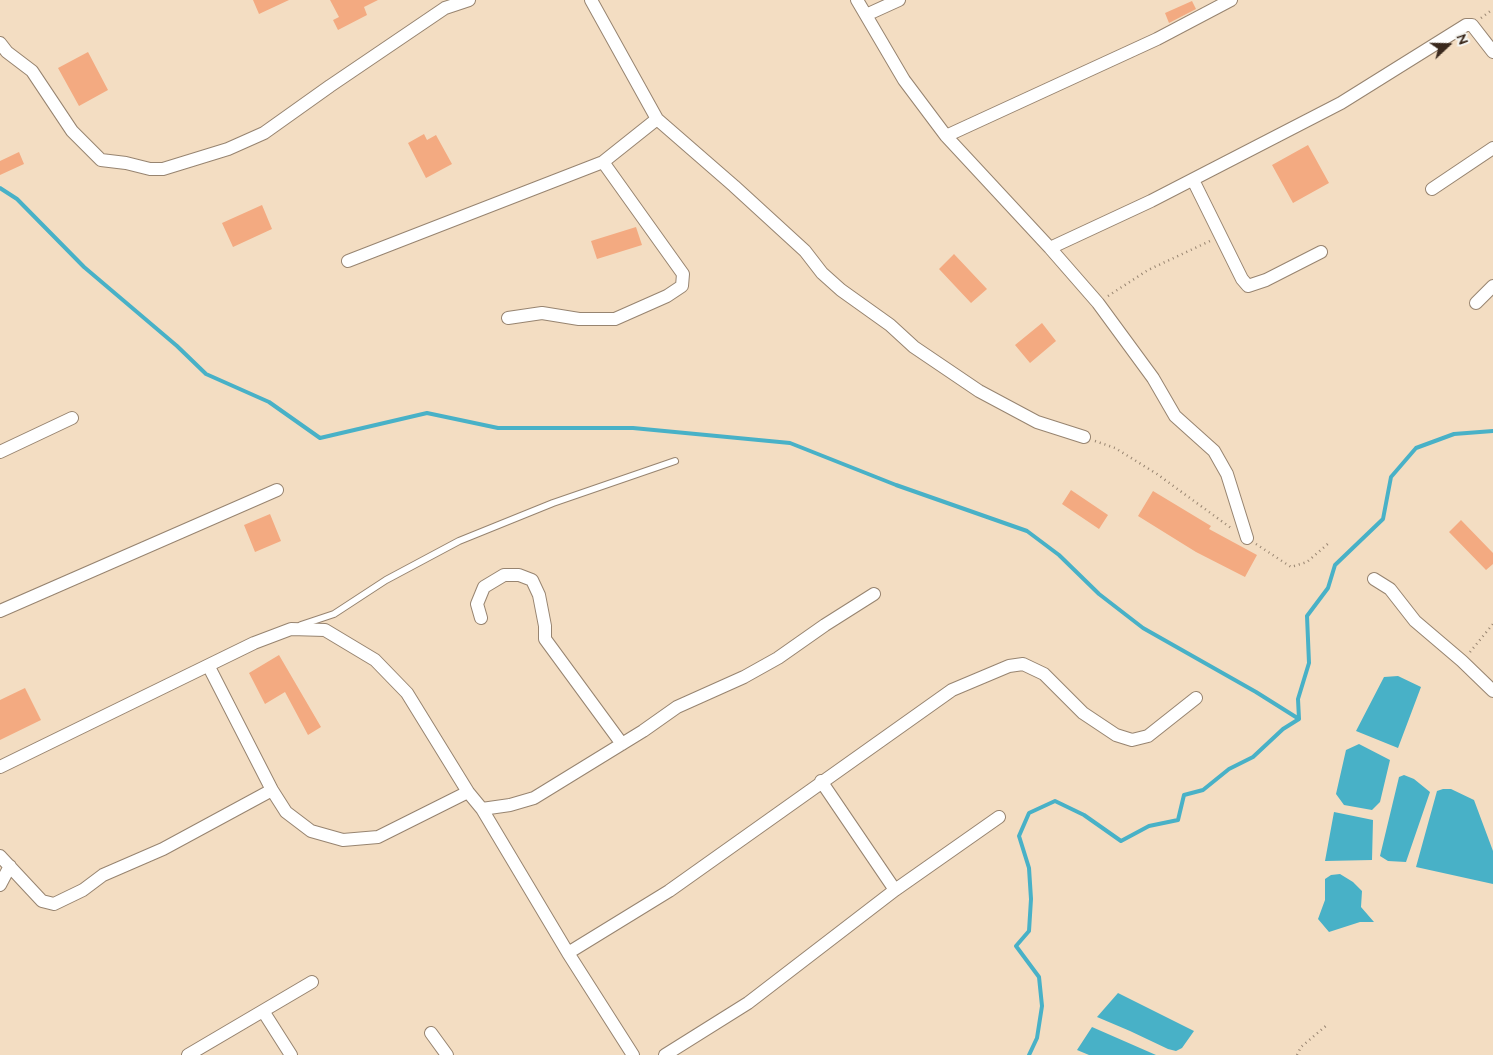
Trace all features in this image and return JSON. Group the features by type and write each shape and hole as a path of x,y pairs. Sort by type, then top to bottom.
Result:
{"street":[{"path":"0,43 7,52 32,70 72,131 101,160 126,163 150,169 163,169 228,149 264,133 443,4 469,0"},
{"path":"591,0 657,119 805,251 822,273 841,290 890,325 914,347 979,391 1037,422 1084,437"},
{"path":"857,0 904,80 946,136 1050,248 1098,303 1153,378 1175,416 1214,451 1230,482 1248,538"},
{"path":"866,15 899,0"},
{"path":"946,136 1157,39 1231,0"},
{"path":"1050,248 1151,201 1341,103 1466,25 1472,25 1493,52"},
{"path":"348,261 603,162 657,119"},
{"path":"1432,189 1493,148"},
{"path":"508,318 542,313 579,318 615,319 667,296 682,286 683,274 603,162"},
{"path":"1193,180 1242,279 1248,286 1266,280 1321,252"},
{"path":"1476,303 1493,286"},
{"path":"0,452 72,418"},
{"path":"0,611 277,490"},
{"path":"481,618 477,604 484,587 504,575 518,575 532,580 539,595 545,626 545,639 622,744"},
{"path":"1374,579 1390,588 1415,621 1462,661 1493,691"},
{"path":"482,809 510,805 534,798 622,744 677,707 744,677 778,658 874,594"},
{"path":"0,767 209,667 254,643 291,629 325,630 375,660 407,693 468,792 482,809 568,953 633,1055"},
{"path":"568,953 669,891 821,781 952,690 1009,666 1023,664 1044,674 1083,713 1116,735 1132,740 1148,736 1196,698"},
{"path":"209,667 272,790 286,812 311,831 343,840 378,837 468,792"},
{"path":"821,781 895,890"},
{"path":"0,856 42,901 54,904 83,890 103,875 163,848 272,790"},
{"path":"665,1055 748,1003 895,890 999,817"},
{"path":"0,886 10,866"},
{"path":"188,1055 312,982"},
{"path":"262,1011 291,1055"},
{"path":"430,1033 446,1055"}],"lane":[{"path":"291,629 334,614 386,580 459,541 553,503 675,461"}],"path":[{"path":"1098,303 1148,270 1221,236"},
{"path":"1084,437 1115,448 1157,474 1208,513 1291,567 1307,562 1330,542"},
{"path":"1462,661 1493,624"},
{"path":"1297,1055 1301,1047 1327,1025"}],"water":[{"path":"1398,676 1421,687 1398,748 1356,731 1384,677"},
{"path":"1359,744 1390,760 1380,802 1372,810 1344,805 1336,794 1346,750"},
{"path":"1404,775 1414,779 1430,792 1406,862 1388,861 1380,856 1399,777"},
{"path":"1451,789 1474,800 1493,851 1493,884 1416,867 1437,791"},
{"path":"1334,812 1373,820 1372,860 1325,861"},
{"path":"1340,874 1353,882 1362,891 1361,907 1374,922 1360,922 1329,932 1318,919 1325,900 1325,879 1331,875"},
{"path":"1118,993 1194,1031 1182,1048 1176,1051 1097,1017"},
{"path":"1092,1027 1156,1055 1089,1055 1077,1050"}],"building":[{"path":"253,0 289,0 259,14"},
{"path":"330,0 378,0 364,7 367,15 338,30 333,20 339,17"},
{"path":"1192,1 1196,9 1169,23 1165,13"},
{"path":"88,52 108,90 79,106 58,68"},
{"path":"424,134 427,140 436,135 452,164 426,178 408,143"},
{"path":"1308,145 1329,183 1293,203 1272,165"},
{"path":"19,152 24,164 0,175 0,161"},
{"path":"262,205 272,229 233,247 222,223"},
{"path":"636,227 642,245 597,259 591,241"},
{"path":"954,254 987,289 971,303 939,269"},
{"path":"1042,323 1056,341 1030,363 1015,345"},
{"path":"1071,490 1108,515 1099,529 1062,504"},
{"path":"1153,491 1211,526 1209,529 1257,555 1245,577 1196,552 1138,516"},
{"path":"270,514 281,541 255,552 244,525"},
{"path":"1461,520 1493,553 1493,564 1486,570 1449,532"},
{"path":"279,655 321,727 308,735 285,692 265,704 249,673"},
{"path":"25,688 41,720 0,740 0,700"}],"waterway":[{"path":"0,188 17,199 84,267 177,346 206,374 269,402 320,438 427,413 498,428 633,428 790,443 896,485 1027,531 1059,555 1099,594 1143,628 1256,692 1299,719"},
{"path":"1029,1055 1037,1038 1042,1006 1039,977 1016,946 1029,931 1031,899 1029,868 1019,836 1029,813 1055,801 1084,815 1121,841 1149,826 1178,820 1184,795 1203,790 1229,769 1253,757 1283,729 1299,719 1298,699 1309,663 1307,616 1328,588 1335,565 1383,519 1391,477 1416,448 1454,434 1493,431"}]}
